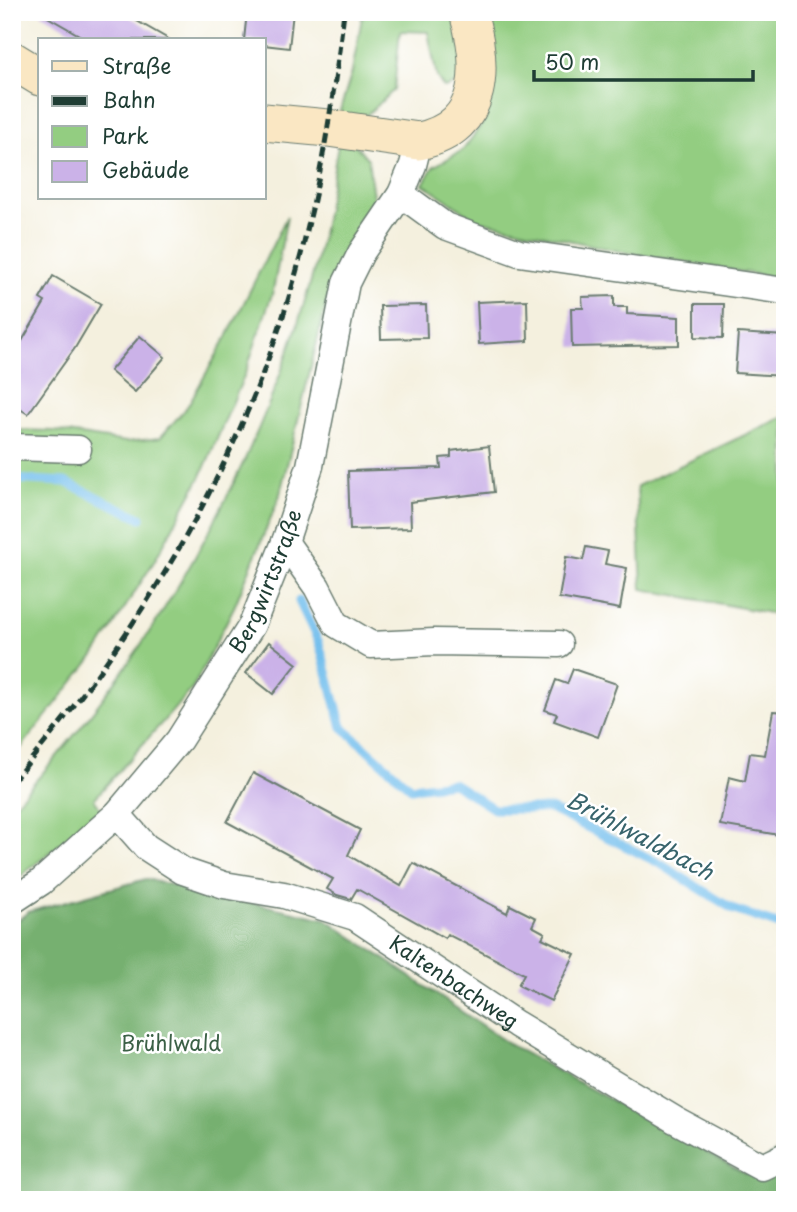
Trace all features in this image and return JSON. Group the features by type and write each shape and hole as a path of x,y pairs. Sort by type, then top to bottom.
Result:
{"main road":[{"path":"266,122 419,141 444,132 460,118 471,101 478,80 478,56 468,12"},
{"path":"12,60 38,75"}],"street":[{"name":"Bergwirtstraße","path":"12,901 41,882 117,814 179,740 252,625 285,542 310,466 346,283 361,253 401,194 419,141"},
{"path":"401,194 444,226 519,253 785,291"},
{"path":"12,447 78,449"},
{"path":"285,542 317,587 336,624 371,645 434,642 559,644"},
{"name":"Kaltenbachweg","path":"117,814 146,847 183,871 224,885 284,895 355,917 516,1024 675,1120 762,1167 785,1156"}],"green space":[{"path":"363,12 452,12 466,67 454,85 444,88 437,77 428,32 400,31 394,90 363,118 338,117 352,72"},
{"path":"485,12 785,12 785,279 618,251 477,220 423,184 433,167 463,150 484,121 494,85"},
{"path":"339,140 353,143 368,159 374,204 333,276 279,498 235,605 193,688 94,799 102,811 12,883 12,807 63,749 111,687 155,623 231,488 263,417 291,344 314,270"},
{"path":"287,216 273,291 245,374 201,476 155,560 97,652 12,759 12,430 55,431 126,442 160,438 187,407 228,335"},
{"path":"785,416 785,616 642,589 637,486"},
{"name":"Brühlwald","path":"146,879 326,919 512,1046 746,1174 785,1146 785,1200 12,1200 12,925 28,912"}],"building":[{"path":"39,12 121,12 166,38 84,38"},
{"path":"247,12 293,12 289,48 266,45 266,38 244,38"},
{"path":"53,276 101,304 75,348 28,414 12,404 12,358 45,302 40,299"},
{"path":"614,296 614,307 627,307 627,314 679,317 679,345 572,347 571,308 583,308 582,297"},
{"path":"527,300 528,341 479,344 477,302"},
{"path":"695,304 724,304 723,338 695,337"},
{"path":"426,305 427,338 381,339 380,306"},
{"path":"738,333 785,336 785,376 735,373"},
{"path":"140,336 165,357 135,392 110,371"},
{"path":"489,446 494,492 410,502 411,528 350,530 348,471 441,468 440,458 451,457 451,451"},
{"path":"586,547 608,551 605,564 627,568 620,609 559,598 566,557 583,560"},
{"path":"269,642 297,664 273,694 246,673"},
{"path":"573,669 617,684 598,737 554,721 557,714 545,710 556,680 567,684"},
{"path":"773,711 785,712 785,836 720,825 729,777 745,781 750,753 765,755"},
{"path":"253,773 360,830 348,855 401,886 413,863 507,913 510,905 536,918 532,926 545,933 542,938 575,954 551,1001 518,985 524,974 447,934 445,938 357,889 351,899 337,895 327,889 333,879 227,822"}],"waterway":[{"name":"Brühlwaldbach","path":"12,479 65,482 141,518"},
{"name":"Brühlwaldbach","path":"299,601 319,643 342,727 411,788 453,783 494,809 550,809 659,863 734,910 785,927"}],"railway":[{"path":"12,782 110,657 154,591 194,522 230,451 261,378 287,303 308,226 329,120 344,12"}]}
